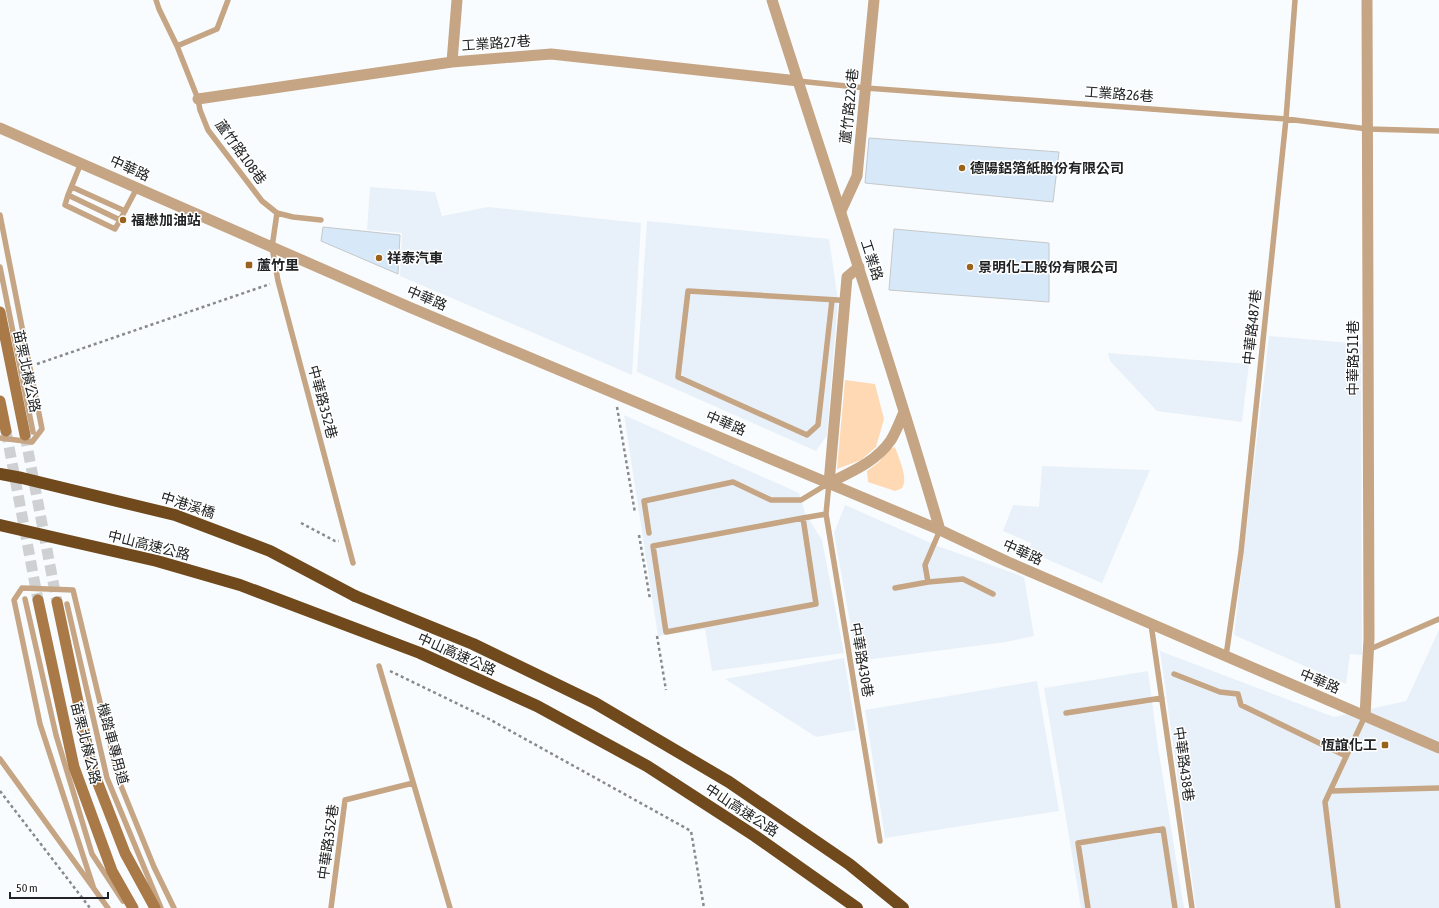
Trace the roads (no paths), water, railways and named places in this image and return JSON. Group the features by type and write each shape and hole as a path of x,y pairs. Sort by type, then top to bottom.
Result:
{"highway":[{"name":"中港溪橋","path":"0,474 175,515 270,551 355,596"},
{"name":"中山高速公路","path":"0,524 157,561 240,585 420,653 537,706 647,766 755,836 857,908"},
{"name":"中山高速公路","path":"355,596 473,644 595,703 729,782 849,864 903,908"}],"main road":[{"name":"苗栗北橫公路","path":"0,312 29,434"},
{"path":"0,401 3,434"},
{"name":"苗栗北橫公路","path":"38,600 74,767 112,871 133,908"},
{"name":"苗栗北橫公路","path":"62,603 92,768 125,853 155,908"}],"street":[{"path":"452,62 457,0"},
{"name":"工業路","path":"772,0 859,267 940,530"},
{"name":"蘆竹路226巷","path":"841,211 857,176 874,0"},
{"name":"中華路511巷","path":"1365,716 1368,650 1367,0"},
{"name":"工業路27巷","path":"198,99 452,62 551,54 798,81"},
{"name":"中華路","path":"0,128 409,307 940,530 1008,562 1439,748"},
{"path":"829,483 847,277 859,267"},
{"path":"829,483 874,459 891,440 904,412"}],"lane":[{"name":"蘆竹路108巷","path":"156,0 178,46 208,130 262,201 277,213"},
{"path":"178,46 217,29 228,0"},
{"name":"中華路487巷","path":"1226,656 1241,552 1286,119 1295,0"},
{"name":"工業路26巷","path":"798,81 866,88 1286,119 1368,129 1439,131"},
{"path":"81,163 65,205 115,229 137,188"},
{"path":"72,187 125,211"},
{"path":"68,195 120,220"},
{"path":"272,247 277,213 293,217 321,220"},
{"path":"0,215 42,429 32,442 3,434"},
{"name":"中華路352巷","path":"272,247 278,281 353,563"},
{"path":"0,267 29,434"},
{"path":"832,300 818,425 807,435 678,377 688,291 832,300 845,301"},
{"path":"650,533 644,501 733,482 771,500 801,500 829,483"},
{"name":"中華路430巷","path":"829,483 826,514 880,841"},
{"path":"803,518 816,604 666,632 653,546 803,518 826,514"},
{"path":"928,582 926,565 940,530"},
{"path":"895,588 928,582 962,580 993,594"},
{"path":"93,886 40,724 14,600 22,588 73,590 119,781 154,867 174,908"},
{"path":"25,599 56,735 92,854 128,908"},
{"name":"機踏車專用道","path":"62,603 107,778 161,908"},
{"path":"1368,650 1439,619"},
{"name":"中華路438巷","path":"1151,624 1192,908"},
{"path":"379,666 450,908"},
{"path":"1174,674 1220,692 1238,694 1241,705 1346,756"},
{"path":"1066,713 1162,698"},
{"path":"1338,908 1325,802 1365,716"},
{"path":"0,759 108,908"},
{"name":"中華路352巷","path":"331,908 345,800 413,783"},
{"path":"1331,791 1439,788"},
{"path":"1088,908 1078,843 1163,829 1175,908"}],"tunnel":[{"path":"6,431 38,600"},
{"path":"25,435 57,602"}],"place":[{"name":"德陽鋁箔紙股份有限公司","path":"962,168"},
{"name":"福懋加油站","path":"123,220"},
{"name":"祥泰汽車","path":"379,258"},
{"name":"蘆竹里","path":"249,265"},
{"name":"景明化工股份有限公司","path":"970,267"},
{"name":"恆誼化工","path":"1385,745"}]}
